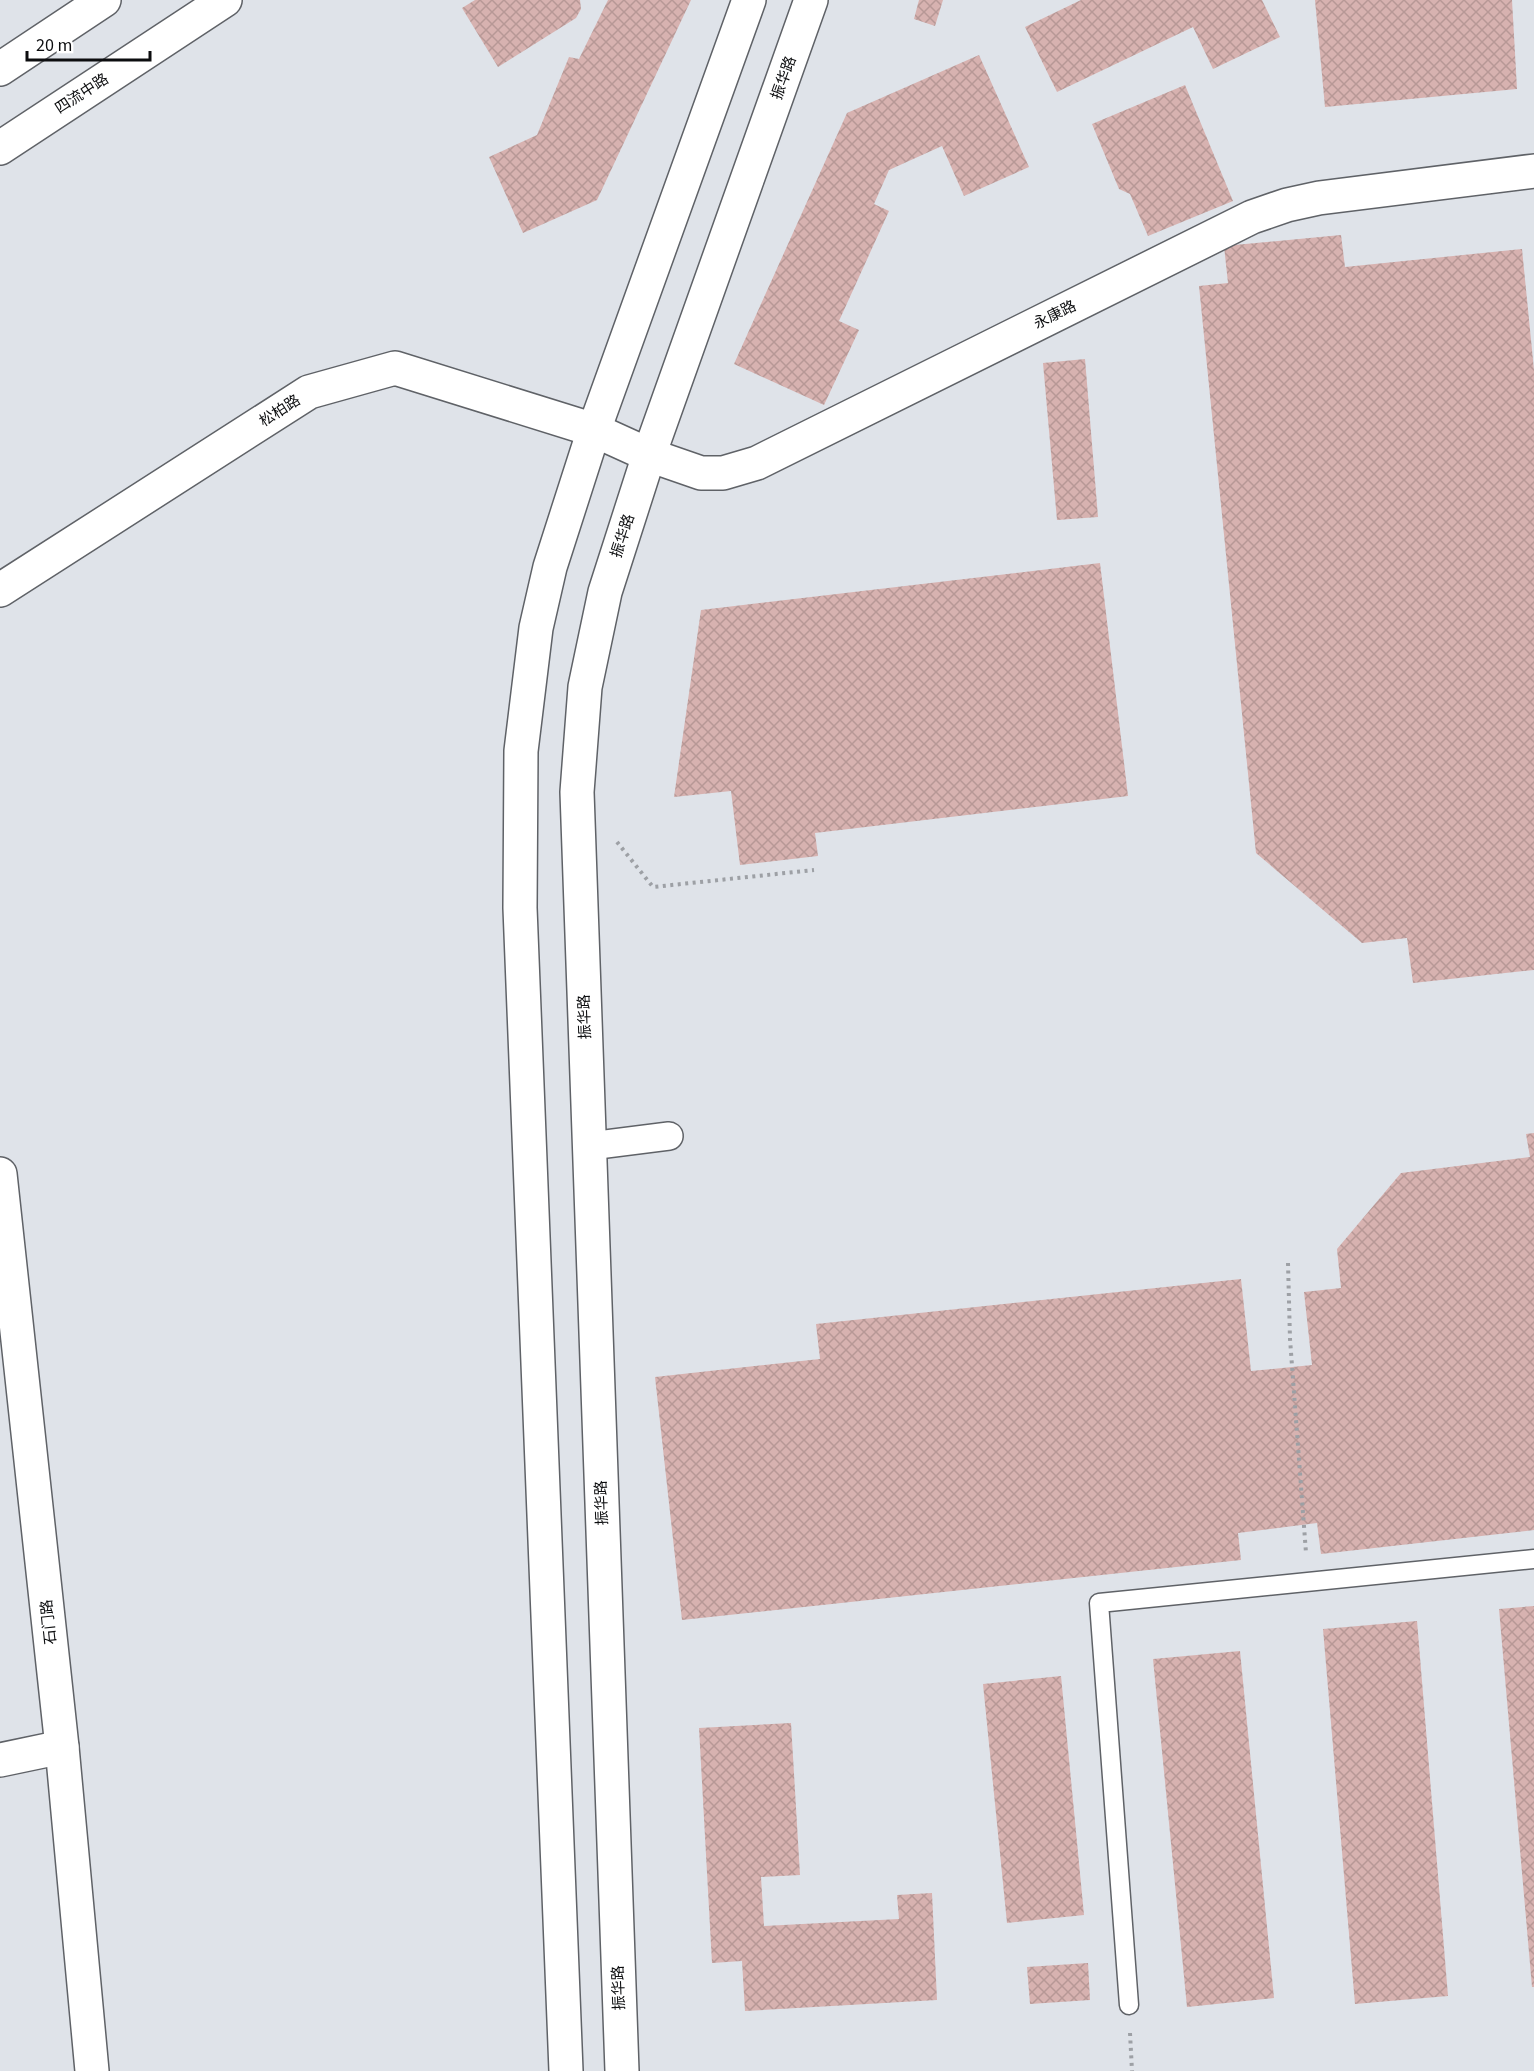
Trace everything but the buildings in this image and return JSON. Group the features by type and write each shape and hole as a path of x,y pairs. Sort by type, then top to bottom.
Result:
{"main road":[{"path":"0,69 104,0"},
{"name":"四流中路","path":"0,148 225,0"},
{"path":"566,2071 520,908 521,752 536,628 550,567 594,430 749,0"},
{"name":"振华路","path":"622,2071 577,792 585,687 605,592 649,455 812,0"},
{"name":"永康路","path":"594,430 649,455 701,473 723,473 757,463 1252,217 1287,205 1319,198 1534,171"},
{"name":"松柏路","path":"0,591 309,392 395,368 594,430"},
{"name":"石门路","path":"0,1178 62,1747 92,2071"},
{"path":"0,1760 62,1747"}],"street":[{"path":"590,1146 669,1137"}],"lane":[{"path":"1129,2005 1099,1603 1534,1559"}],"path":[{"path":"577,792 653,887 814,870"},
{"path":"1288,1263 1290,1339 1308,1581"},
{"path":"1129,2005 1132,2071"}]}
